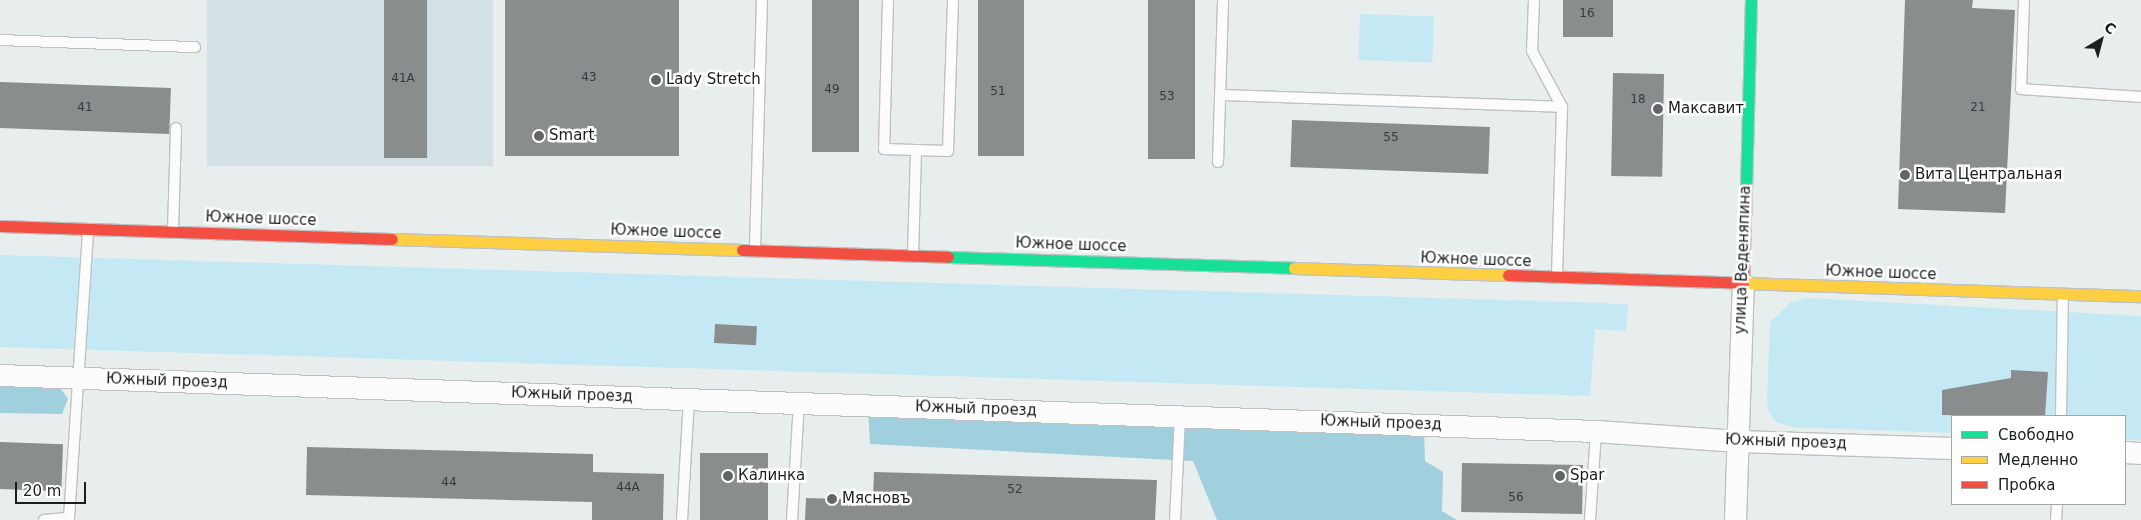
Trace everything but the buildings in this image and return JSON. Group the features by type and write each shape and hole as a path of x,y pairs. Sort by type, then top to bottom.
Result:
{"main road":[{"name":"улица Веденяпина","path":"1743,283 1751,0"},
{"name":"Южное шоссе","path":"0,226 913,254 1557,278 2141,296"}],"street":[{"name":"улица Веденяпина","path":"1735,520 1743,283"},
{"name":"Южный проезд","path":"0,375 1596,431 1738,440 1951,448"},
{"path":"2126,452 2141,453"}],"lane":[{"path":"755,250 762,0"},
{"path":"888,0 884,149 948,151 953,0"},
{"path":"1218,162 1223,0"},
{"path":"1534,0 1532,51 1562,107 1557,278"},
{"path":"2024,0 2021,89 2141,97"},
{"path":"0,40 195,47"},
{"path":"1220,95 1562,107"},
{"path":"174,232 176,128"},
{"path":"913,254 916,150"},
{"path":"44,520 68,518 88,229"},
{"path":"2061,415 2063,293"},
{"path":"682,520 689,399"},
{"path":"792,520 799,403"},
{"path":"1175,520 1180,416"},
{"path":"1590,520 1596,431"},
{"path":"2056,520 2057,505"}],"shaded area":[{"path":"207,0 493,0 493,166 207,166"},
{"path":"1360,14 1434,17 1432,63 1358,60"},
{"path":"0,255 1628,305 1626,331 1595,329 1590,396 0,347"},
{"path":"1808,298 2141,316 2141,440 2126,440 2126,415 1951,415 1951,433 1792,427 1776,422 1768,411 1767,399 1770,322 1791,302"},
{"path":"0,372 58,385 68,399 62,414 0,413"},
{"path":"868,406 1424,429 1425,461 1443,472 1442,511 1457,520 1217,520 1193,461 870,444"}],"traffic: fast":[{"path":"1746,189 1751,0"},
{"path":"948,257 1294,268"}],"traffic: slow":[{"path":"392,239 742,250"},
{"path":"1294,268 1508,275"},
{"path":"1743,283 2141,296"}],"traffic: jam":[{"path":"1508,275 1743,283 1746,189"},
{"path":"0,226 392,239"},
{"path":"742,250 948,257"}],"place":[{"name":"Lady Stretch","path":"656,80"},
{"name":"Максавит","path":"1658,109"},
{"name":"Smart","path":"539,136"},
{"name":"Вита Центральная","path":"1905,175"},
{"name":"Калинка","path":"728,476"},
{"name":"Spar","path":"1560,476"},
{"name":"Мясновъ","path":"832,499"}]}
